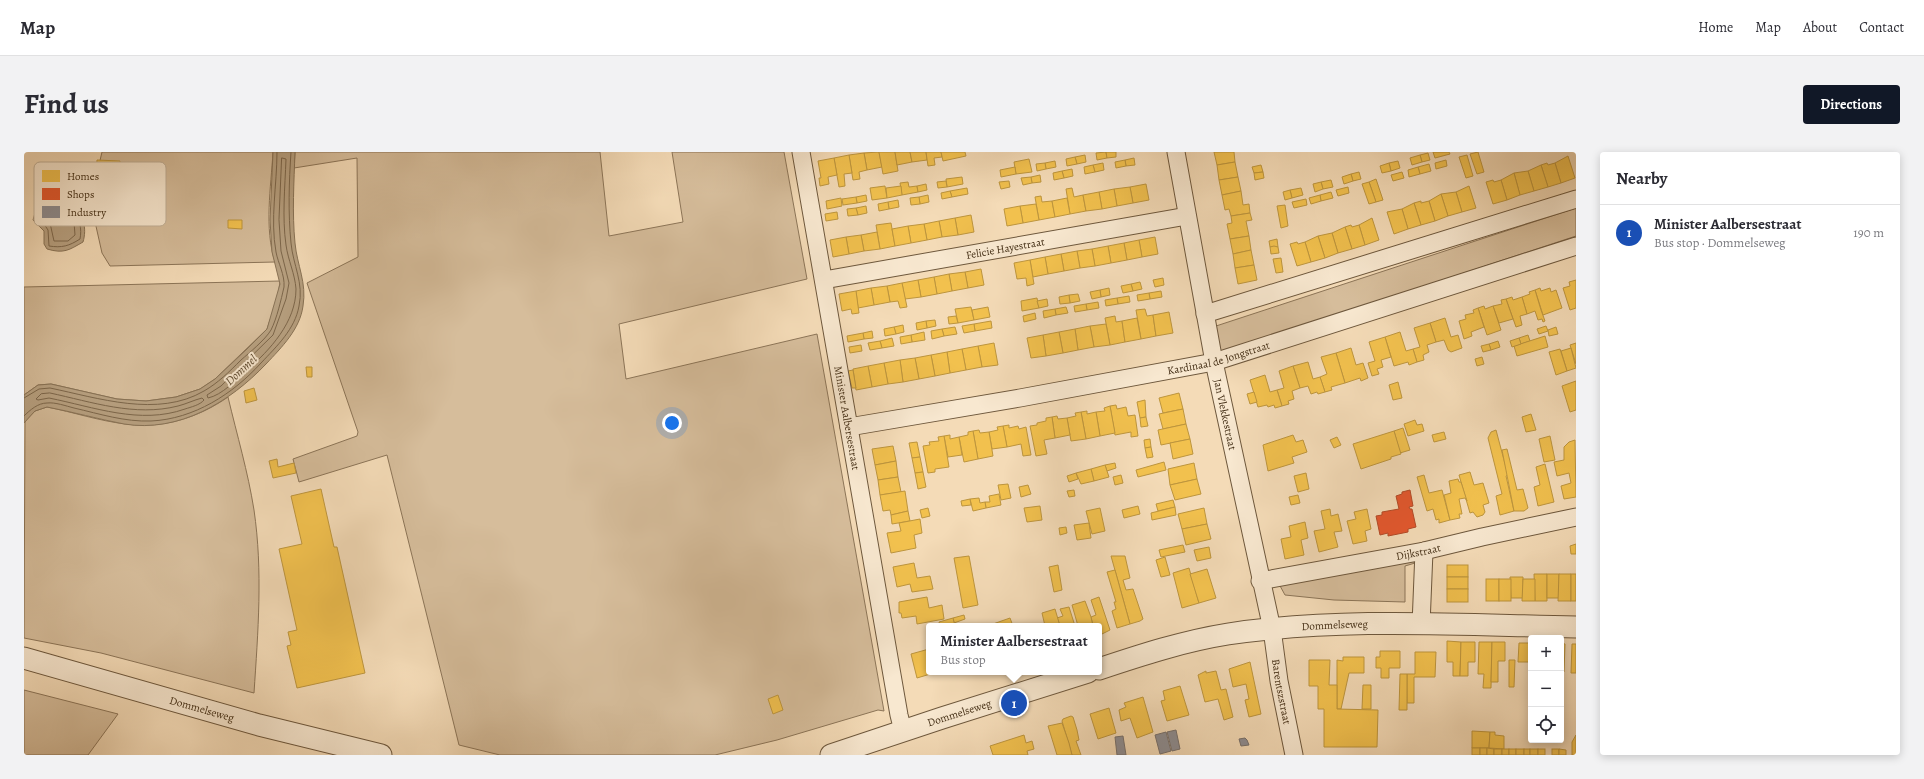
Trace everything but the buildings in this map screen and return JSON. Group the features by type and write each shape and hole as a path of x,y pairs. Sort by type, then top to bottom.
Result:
{"street":[{"name":"Minister Aalbersestraat","path":"801,152 903,731"},
{"name":"Jan Vlekkestraat","path":"1176,152 1214,362 1260,581 1272,629"},
{"path":"1205,314 1576,199"},
{"name":"Felicie Hayestraat","path":"824,280 1188,216"},
{"name":"Kardinaal de Jongstraat","path":"849,427 1020,398 1214,362 1576,246"},
{"name":"Dijkstraat","path":"1260,581 1424,551 1576,517"},
{"path":"1421,625 1424,551"},
{"name":"Dommelseweg","path":"1102,668 1175,645 1227,634 1272,629 1361,625 1576,627"},
{"name":"Barentszstraat","path":"1272,629 1278,681 1294,755"},
{"name":"Dommelseweg","path":"24,658 259,725 381,755"},
{"name":"Dommelseweg","path":"831,755 1079,675"}],"shaded area":[{"path":"102,152 273,152 269,221 275,262 110,266 102,253 96,226 166,226 166,162 100,162"},
{"path":"295,152 600,152 609,236 683,222 672,152 784,152 807,279 619,324 626,379 817,334 884,711 878,710 777,740 715,755 500,755 459,745 387,455 299,482 293,459 357,436 358,432 307,283 358,257 357,158 294,168"},
{"path":"1576,208 1576,236 1221,353 1213,327"},
{"path":"280,281 278,296 267,329 215,379 200,389 176,397 146,401 117,399 51,384 38,385 24,395 24,287"},
{"path":"228,397 249,482 257,533 259,602 254,693 101,653 24,638 25,421 35,411 47,407 116,423 153,425 192,416"},
{"path":"1409,559 1415,563 1405,566 1405,602 1334,600 1285,595 1279,584"},
{"path":"24,690 118,714 88,755 24,755"}],"water":[{"name":"Dommel","path":"273,152 295,152 294,232 296,251 304,290 303,306 298,322 294,330 278,351 252,378 236,391 202,412 184,419 164,424 144,426 124,424 47,407 35,411 24,423 24,395 38,385 51,384 117,399 146,401 176,397 200,389 215,379 267,329 280,284 272,252 270,220"},
{"path":"39,226 84,226 85,232 83,242 66,250 58,251 47,249 44,244 44,231"}],"place":[{"name":"Minister Aalbersestraat","path":"1014,703"}]}
